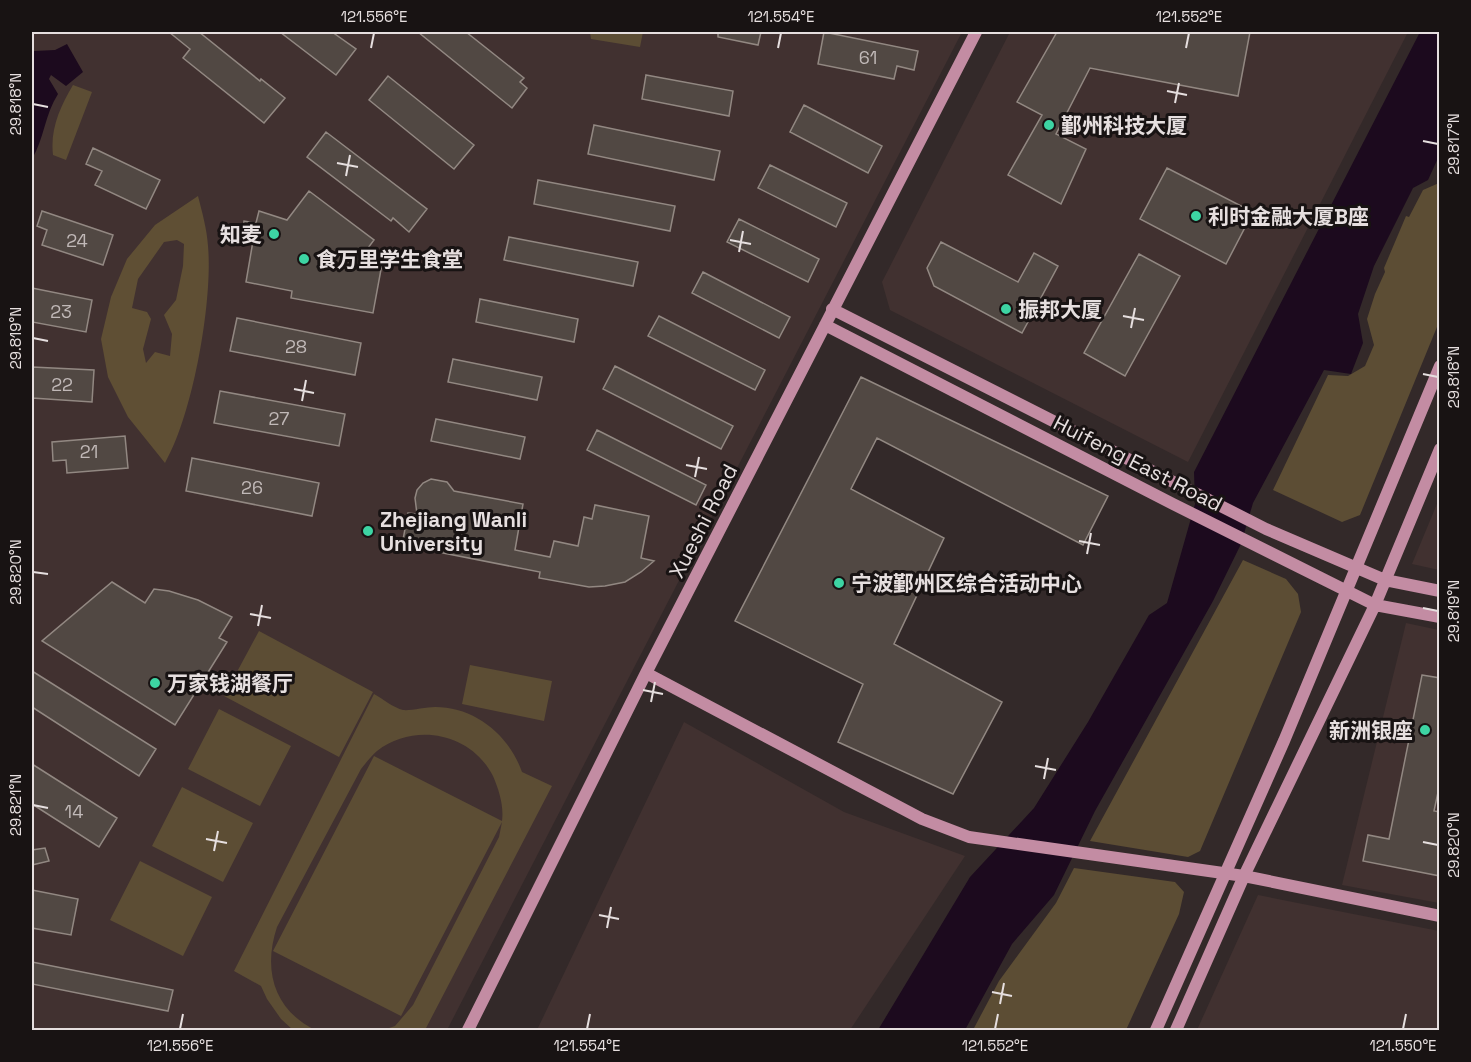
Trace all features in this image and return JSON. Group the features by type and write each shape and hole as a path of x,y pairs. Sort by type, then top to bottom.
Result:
{"street":[{"name":"Xueshi Road","path":"468,1030 646,673 976,32"},
{"name":"Huifeng East Road","path":"832,309 1266,529 1385,580 1440,591"},
{"name":"Huifeng East Road","path":"825,325 1375,605 1440,617"},
{"path":"1156,1030 1284,741 1440,366"},
{"path":"1176,1030 1244,876 1375,605 1440,448"},
{"path":"646,673 922,819 969,837 1244,876 1440,916"}],"shaded area":[{"name":"Zhejiang Wanli University","path":"32,32 962,32 447,1030 32,1030"},
{"path":"590,32 643,32 640,47 591,39"},
{"path":"1010,32 1408,32 1188,462 890,310 882,282"},
{"path":"1420,32 1439,32 1439,156 1428,180 1413,188 1374,266 1358,314 1363,343 1351,374 1324,370 1253,503 1241,544 1213,601 1095,811 1054,895 1012,944 965,1030 878,1030 970,877 1034,808 1088,722 1149,615 1167,603 1195,504 1194,472"},
{"path":"67,44 83,72 66,86 51,75 49,79 58,94 32,159 32,49 34,51 55,50"},
{"path":"73,85 92,92 66,160 53,155 52,145 60,110"},
{"path":"1439,183 1439,322 1360,515 1342,522 1273,490 1328,375 1348,376 1365,366 1374,345 1367,319 1385,272 1384,268 1406,216 1409,217 1423,190"},
{"path":"198,196 208,246 209,269 204,326 192,388 175,442 165,463 128,417 108,377 101,339 111,297 127,259 155,225","holes":["177,240 184,244 183,266 176,300 164,315 172,334 170,356 155,352 146,363 143,349 151,319 147,312 132,308 138,279 164,242"]},
{"path":"1439,499 1439,570 1412,564"},
{"path":"1243,560 1286,579 1298,594 1301,612 1200,851 1188,857 1090,841"},
{"path":"1406,623 1439,630 1439,903 1342,885"},
{"path":"259,631 373,692 339,757 224,696"},
{"path":"470,665 552,681 544,721 462,704"},
{"path":"374,694 403,710 450,708 477,718 489,726 509,746 522,772 552,786 425,1030 383,1030 395,1026 413,1005 499,837 502,822 401,1016 273,951 374,756 502,821 502,810 493,776 483,761 471,750 457,742 441,736 425,735 392,742 377,751 361,769 277,927 271,958 275,986 289,1011 315,1030 293,1030 281,1019 261,986 234,971"},
{"path":"219,709 291,746 260,806 188,769"},
{"path":"684,722 844,812 965,856 850,1030 537,1030"},
{"path":"182,787 253,823 223,882 152,846"},
{"path":"140,861 212,897 183,956 110,920"},
{"path":"1074,868 1175,882 1184,892 1179,914 1126,1030 973,1030 999,981 1056,903"},
{"path":"1258,895 1439,931 1439,1030 1197,1030"}],"building":[{"path":"169,32 199,32 285,98 264,123 183,58 190,49"},
{"path":"280,32 332,32 356,49 336,75"},
{"path":"418,32 466,32 524,78 520,82 527,88 512,108"},
{"path":"718,32 761,32 758,45 718,37"},
{"path":"824,32 918,51 914,70 897,66 894,79 818,64"},
{"name":"鄞州科技大厦","path":"1057,32 1250,32 1238,96 1090,68 1056,134 1086,149 1061,204 1008,175 1042,115 1017,102"},
{"path":"646,75 733,91 729,116 642,99"},
{"path":"388,76 474,145 454,169 369,100"},
{"path":"804,105 882,146 868,173 790,132"},
{"path":"594,125 720,151 714,180 588,154"},
{"path":"326,132 427,209 409,232 393,218 391,221 307,157"},
{"path":"93,148 160,180 146,209 95,185 102,171 86,164"},
{"path":"770,165 847,203 836,227 758,188"},
{"name":"利时金融大厦B座","path":"1167,168 1253,212 1226,264 1140,219"},
{"path":"538,180 675,206 670,231 534,204"},
{"name":"食万里学生食堂","path":"309,191 374,240 359,260 382,264 373,313 291,298 292,291 246,282 253,241 241,239 244,221 256,223 259,211 287,220"},
{"path":"42,211 113,235 103,265 42,245 47,230 37,226"},
{"path":"739,219 819,259 808,282 727,242"},
{"path":"509,237 638,262 633,286 504,260"},
{"name":"振邦大厦","path":"941,242 1018,282 1034,253 1058,266 1022,333 934,286 927,268"},
{"path":"1139,254 1180,276 1125,376 1084,353"},
{"path":"703,272 790,317 779,338 692,293"},
{"path":"32,288 92,300 86,332 32,322"},
{"path":"480,299 578,319 574,342 476,322"},
{"path":"659,316 765,370 755,390 648,336"},
{"path":"237,318 361,343 355,375 230,351"},
{"path":"453,359 542,377 537,400 448,382"},
{"path":"615,366 733,426 721,449 603,389"},
{"path":"32,367 94,370 92,402 32,398"},
{"name":"宁波鄞州区综合活动中心","path":"861,377 1108,496 1083,545 877,438 851,489 944,538 894,644 1002,702 953,794 838,742 863,684 735,621"},
{"path":"220,391 345,414 339,446 214,423"},
{"path":"436,419 525,437 520,459 431,441"},
{"path":"597,430 706,485 696,505 587,450"},
{"path":"125,436 128,468 67,473 66,460 53,461 52,442"},
{"path":"192,458 319,483 312,516 186,491"},
{"path":"431,479 447,482 454,491 523,504 515,550 550,557 554,541 578,546 584,517 592,519 595,505 649,516 641,558 654,561 625,582 589,587 539,578 540,572 402,545 408,513 417,514 415,498 417,490"},
{"name":"万家钱湖餐厅","path":"112,582 145,603 154,589 169,591 198,600 232,617 219,638 227,642 175,725 42,641"},
{"path":"32,671 156,749 139,776 32,707"},
{"name":"新洲银座","path":"1422,675 1440,678 1440,783 1434,811 1440,812 1440,876 1363,861 1368,835 1389,839"},
{"path":"32,764 117,818 99,847 32,804"},
{"path":"45,848 49,861 32,865 32,850"},
{"path":"32,890 78,899 71,935 32,928"},
{"path":"32,962 173,990 168,1011 32,984"}],"place":[{"name":"鄞州科技大厦","path":"1049,125"},
{"name":"利时金融大厦B座","path":"1196,216"},
{"name":"知麦","path":"274,234"},
{"name":"食万里学生食堂","path":"304,259"},
{"name":"振邦大厦","path":"1006,309"},
{"name":"Zhejiang Wanli University","path":"368,531"},
{"name":"宁波鄞州区综合活动中心","path":"839,583"},
{"name":"万家钱湖餐厅","path":"155,683"},
{"name":"新洲银座","path":"1425,730"}]}
